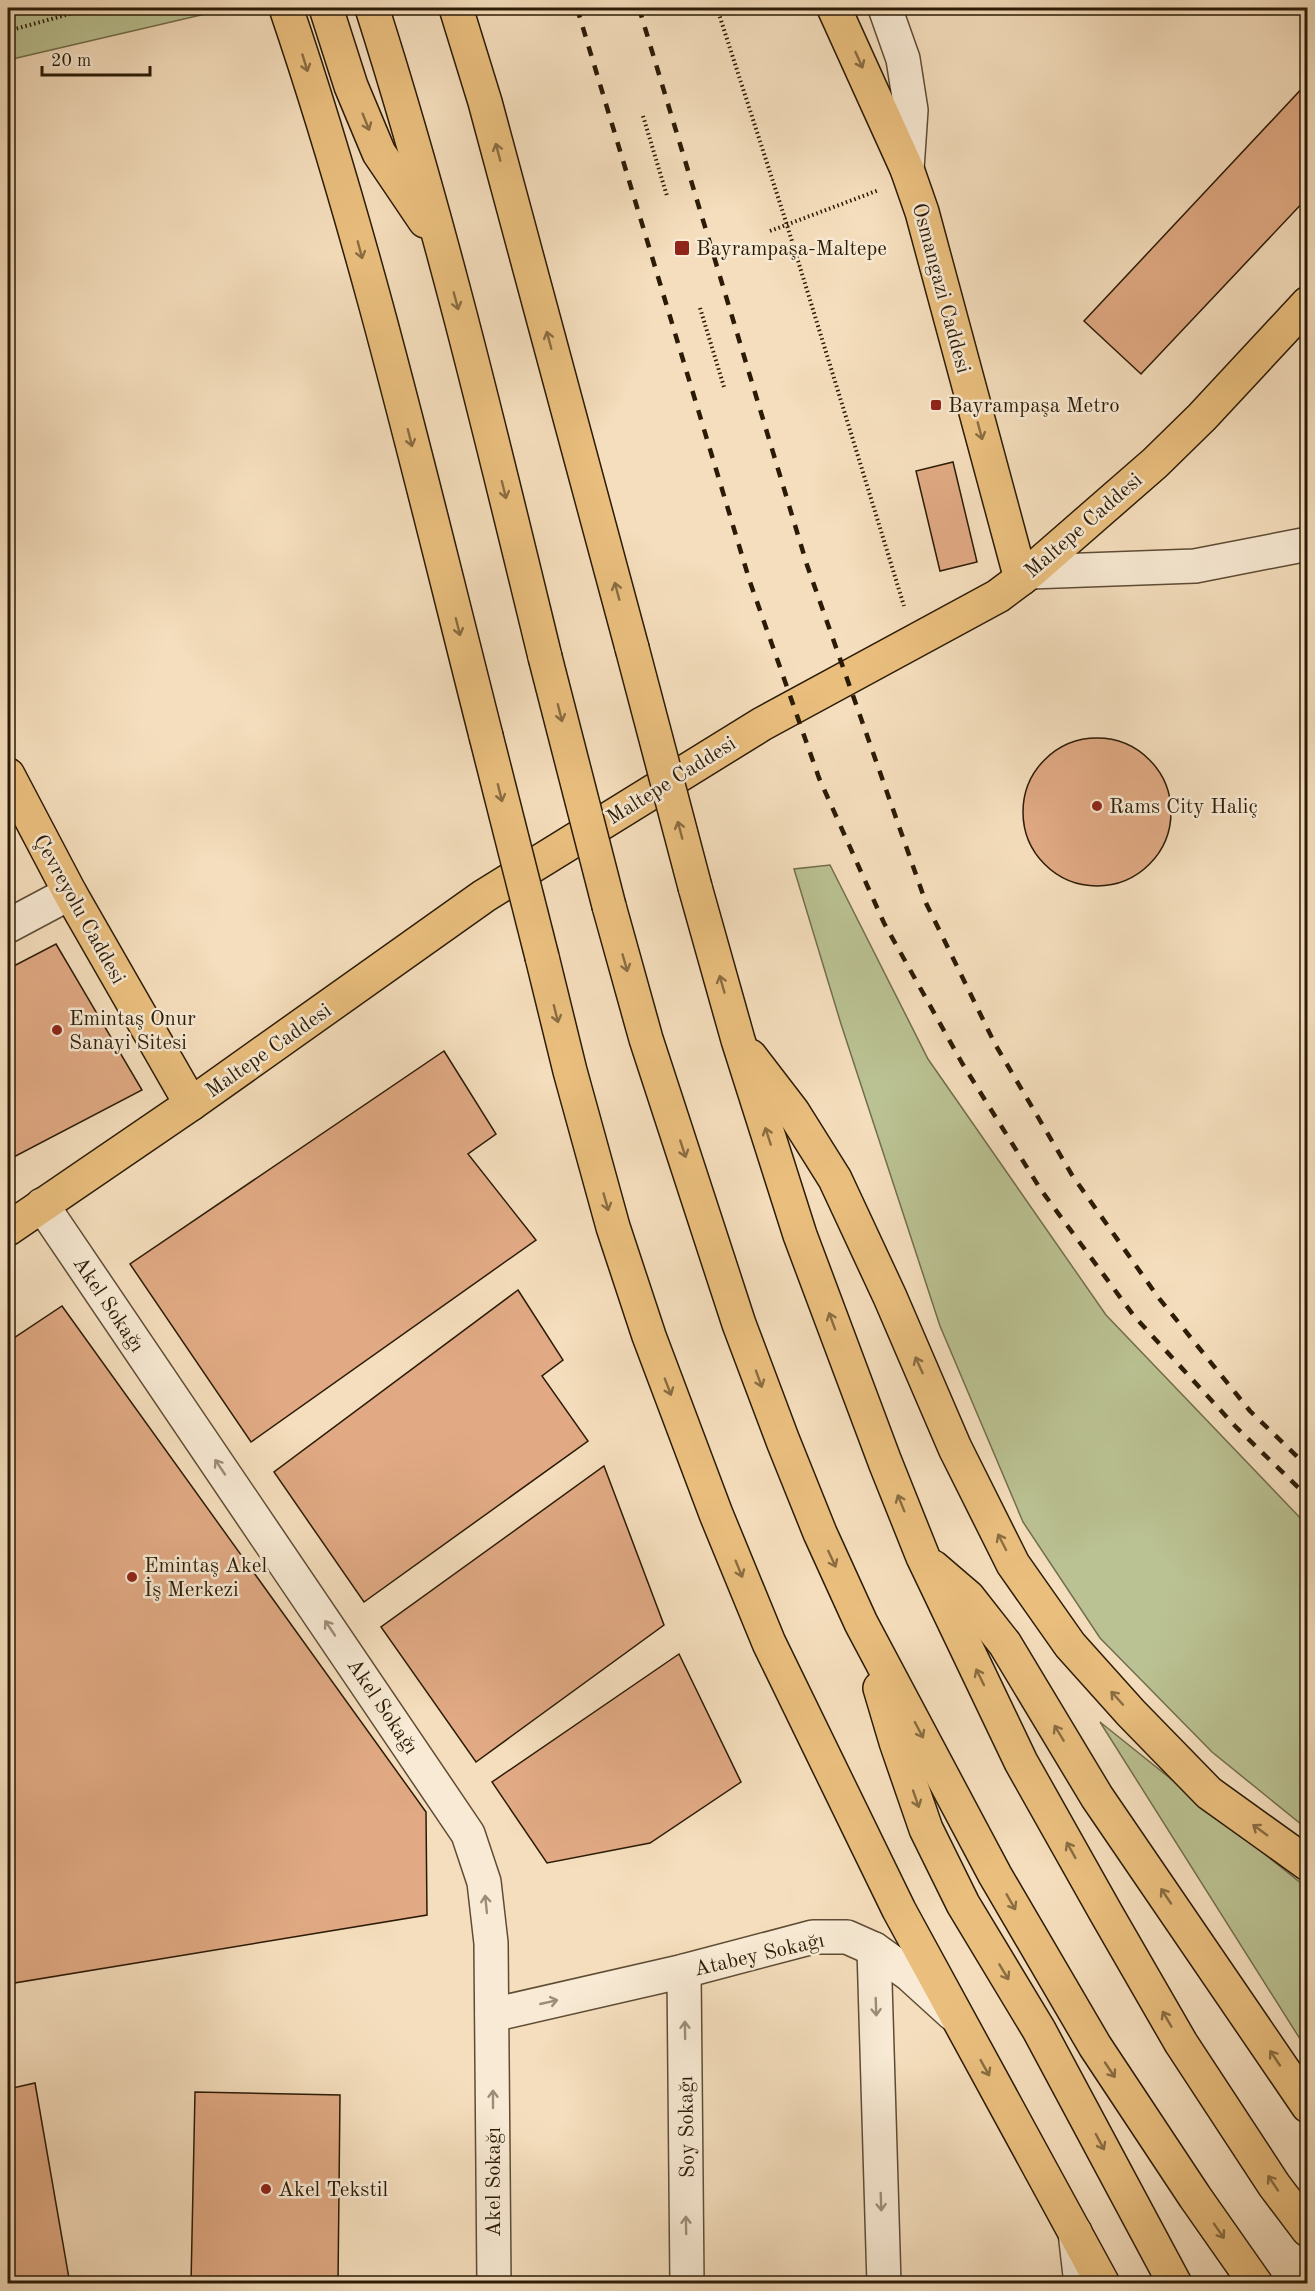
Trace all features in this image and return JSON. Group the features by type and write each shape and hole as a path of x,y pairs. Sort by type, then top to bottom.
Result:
{"main road":[{"path":"286,8 342,182 409,433 570,1071 613,1227 649,1336 716,1514 769,1643 825,1761 899,1910 1103,2283"},
{"path":"326,8 351,86 379,153 441,245"},
{"path":"372,8 473,364 545,657 646,1039 739,1324 783,1441 820,1533 861,1623 995,1875 1095,2046 1195,2197 1256,2283"},
{"path":"456,8 485,102 738,1040 800,1235 885,1462 923,1557 1021,1762 1181,2043 1275,2185 1308,2230"},
{"path":"478,8 485,102"},
{"name":"Osmangazi Caddesi","path":"834,8 907,169 922,212 1025,576"},
{"name":"Maltepe Caddesi","path":"8,1229 191,1104 484,896 762,724 998,596 1025,576 1163,456 1308,303"},
{"name":"Çevreyolu Caddesi","path":"8,775 70,893 191,1104"},
{"path":"738,1040 794,1112 835,1179 890,1297 955,1448 1013,1564 1070,1645 1131,1713 1209,1793 1308,1864"},
{"path":"923,1557 968,1597 1005,1644 1097,1797 1308,2106"},
{"path":"861,1623 896,1742 926,1829 963,1904 1039,2030 1175,2283"}],"street":[{"path":"885,8 903,59 911,110 907,169"},
{"path":"1025,576 1195,566 1308,544"},
{"path":"8,926 70,893"},
{"name":"Akel Sokağı","path":"42,1205 468,1834 484,1882 491,1943 494,2283"},
{"name":"Atabey Sokağı","path":"492,2015 684,1971 813,1937 848,1937 874,1949 909,1974 957,2017"},
{"path":"874,1949 884,2283"},
{"name":"Soy Sokağı","path":"684,1971 687,2283"},
{"path":"1076,2232 1081,2283"}],"path":[{"path":"8,31 91,8"},
{"path":"717,8 787,225 915,641"},
{"path":"643,116 667,196"},
{"path":"770,231 882,189"},
{"path":"700,308 724,387"}],"green space":[{"path":"8,8 231,8 8,60"},
{"path":"830,865 928,1059 1106,1315 1307,1525 1307,1829 1212,1752 1100,1638 1023,1522 940,1326 841,1024 794,869"},
{"path":"1100,1722 1307,1888 1307,2050"}],"building":[{"path":"1308,82 1308,197 1141,374 1084,321"},
{"path":"953,462 977,562 940,571 916,471"},
{"name":"Rams City Haliç","path":"1097,738 1111,739 1125,744 1138,750 1149,760 1159,771 1165,784 1170,798 1170,826 1165,840 1159,853 1149,864 1138,874 1125,880 1111,885 1097,886 1083,885 1069,880 1056,874 1045,864 1035,853 1029,840 1024,826 1023,812 1024,798 1029,784 1035,771 1045,760 1056,750 1069,744 1083,739"},
{"name":"Emintaş Onur Sanayi Sitesi","path":"56,944 142,1090 8,1160 8,969"},
{"path":"444,1051 496,1134 468,1154 536,1240 251,1442 130,1264"},
{"path":"518,1290 563,1360 542,1376 588,1441 364,1602 274,1472"},
{"name":"Emintaş Akel İş Merkezi","path":"62,1306 426,1812 427,1915 8,1984 8,1342"},
{"path":"604,1466 664,1625 476,1762 381,1627"},
{"path":"679,1654 741,1782 650,1843 547,1863 492,1782"},
{"path":"35,2083 70,2284 8,2284 8,2089"},
{"name":"Akel Tekstil","path":"195,2092 340,2095 338,2284 191,2284"}],"railway":[{"path":"577,8 750,582 819,778 884,923 962,1063 1041,1190 1134,1316 1235,1426 1308,1497"},
{"path":"639,8 807,565 926,903 995,1044 1072,1175 1158,1297 1250,1411 1308,1467"}],"place":[{"name":"Bayrampaşa-Maltepe","path":"682,248"},
{"name":"Bayrampaşa Metro","path":"936,405"},
{"name":"Rams City Haliç","path":"1097,806"},
{"name":"Emintaş Onur Sanayi Sitesi","path":"57,1030"},
{"name":"Emintaş Akel İş Merkezi","path":"132,1577"},
{"name":"Akel Tekstil","path":"266,2189"}]}
